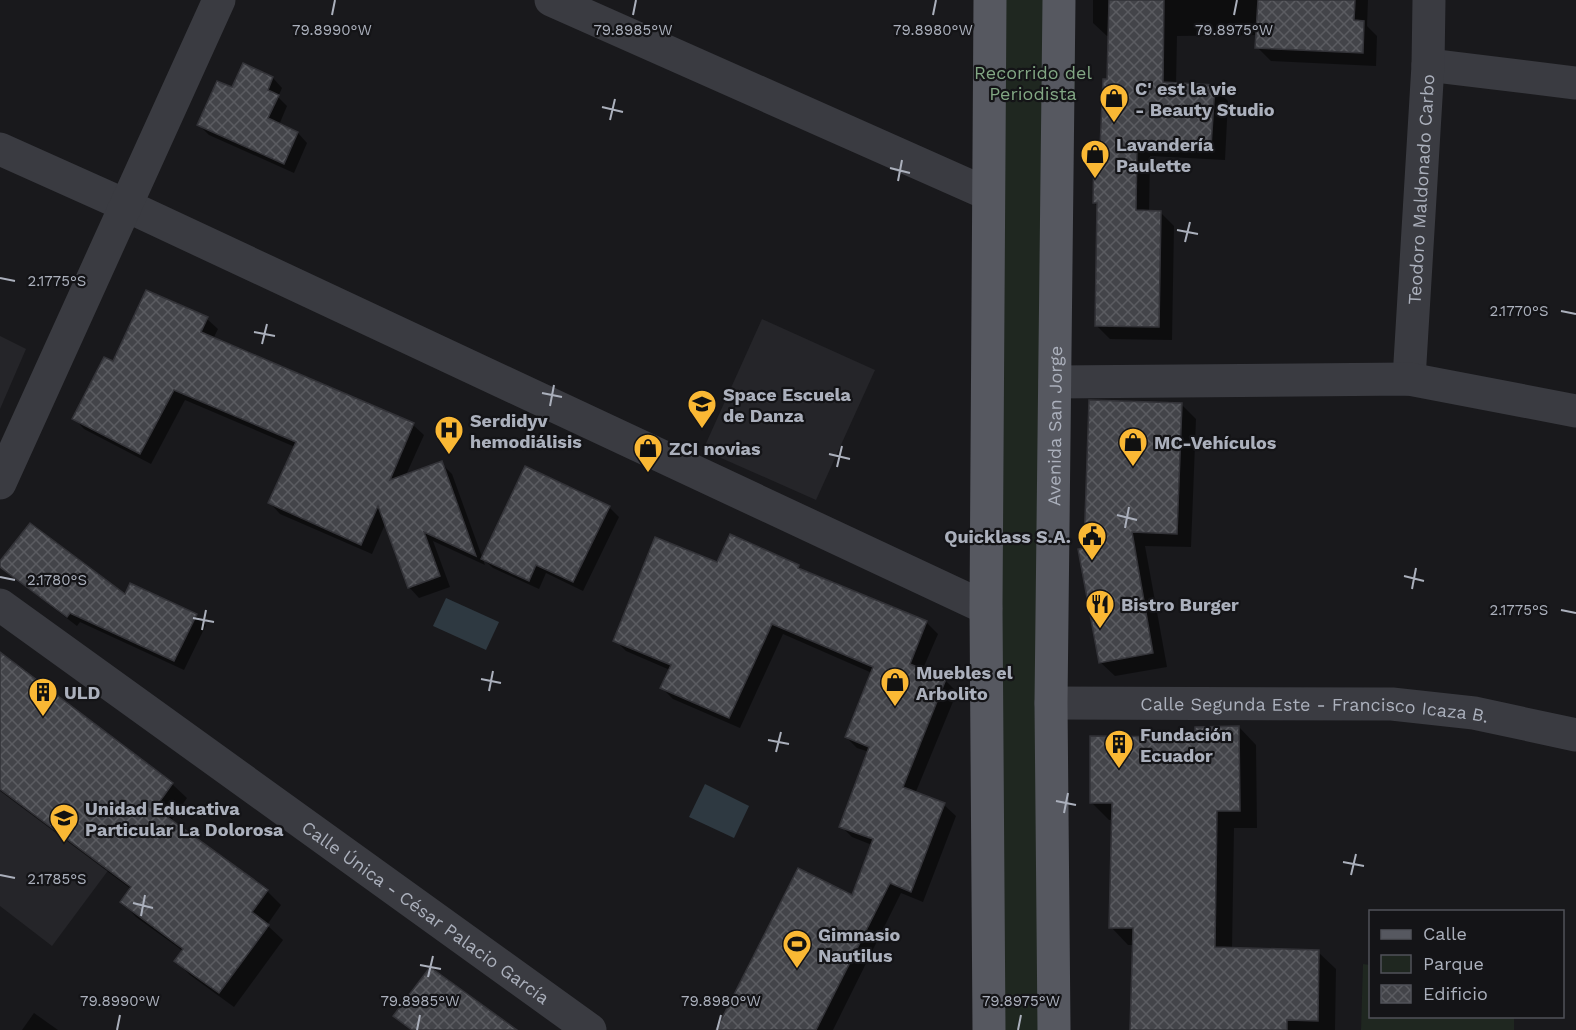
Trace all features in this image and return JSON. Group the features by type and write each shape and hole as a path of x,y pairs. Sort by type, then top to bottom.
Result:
{"main road":[{"path":"989,1030 986,608 990,0"},
{"name":"Avenida San Jorge","path":"1054,1030 1051,703 1059,0"}],"street":[{"path":"0,483 219,0"},
{"path":"551,0 988,194"},
{"name":"Teodoro Maldonado Carbo","path":"1409,378 1428,65 1429,0"},
{"path":"1428,65 1576,83"},
{"path":"0,149 986,608"},
{"path":"1055,382 1409,378 1576,411"},
{"name":"Calle Única - César Palacio García","path":"0,605 590,1030"},
{"name":"Calle Segunda Este - Francisco Icaza B.","path":"1051,703 1392,704 1474,713 1576,735"}],"shaded area":[{"path":"762,319 875,370 816,500 703,450"},
{"path":"0,336 26,349 0,409"},
{"path":"446,598 499,622 486,650 433,626"},
{"name":"Unidad Educativa Particular La Dolorosa","path":"0,652 173,783 52,946 0,906"},
{"path":"705,784 749,806 734,838 689,817"}],"green space":[{"name":"Recorrido del Periodista","path":"990,0 1075,0 1075,85 1055,382 1054,1030 989,1030"},
{"path":"1363,964 1369,965 1369,1018 1514,1018 1514,1030 1361,1030"}],"building":[{"path":"1109,0 1164,0 1163,82 1215,85 1211,147 1137,143 1136,210 1161,211 1159,327 1095,326 1097,203 1093,203 1094,148 1100,148 1103,79 1107,79"},
{"path":"1258,0 1355,0 1354,20 1364,21 1363,53 1255,48"},
{"path":"243,63 273,77 268,90 279,95 268,118 298,132 284,164 197,125 217,81 232,87"},
{"path":"146,290 208,317 201,332 414,423 390,480 442,461 476,556 424,532 440,576 408,588 378,506 361,545 268,503 296,442 174,390 140,454 72,419 104,357 113,361"},
{"name":"MC-Vehículos","path":"1089,400 1182,403 1177,534 1132,532 1153,653 1099,663 1078,549 1084,548"},
{"path":"525,466 610,506 573,582 536,565 529,581 481,559"},
{"path":"30,523 125,594 130,583 197,614 174,661 70,613 67,617 0,567 0,561"},
{"path":"730,534 799,565 798,568 927,621 910,664 946,679 903,787 945,803 911,892 890,883 816,1030 716,1030 798,868 852,895 873,839 839,827 869,747 845,737 873,667 772,624 729,718 660,688 671,665 613,641 655,537 717,562"},
{"path":"0,652 173,783 155,808 268,890 252,912 269,925 219,993 174,961 183,949 120,902 131,887 0,789"},
{"path":"1239,726 1240,811 1217,811 1215,947 1319,950 1318,1021 1287,1020 1287,1030 1130,1030 1133,928 1109,928 1112,803 1090,803 1090,736 1195,737 1195,727"},
{"path":"430,967 517,1030 412,1030 393,1016"}],"place":[{"name":"C' est la vie - Beauty Studio","path":"1114,124"},
{"name":"Lavandería Paulette","path":"1095,180"},
{"name":"Space Escuela de Danza","path":"702,430"},
{"name":"Serdidyv hemodiálisis","path":"449,456"},
{"name":"MC-Vehículos","path":"1133,468"},
{"name":"ZCI novias","path":"648,474"},
{"name":"Quicklass S.A.","path":"1092,562"},
{"name":"Bistro Burger","path":"1100,630"},
{"name":"Muebles el Arbolito","path":"895,708"},
{"name":"ULD","path":"43,718"},
{"name":"Fundación Ecuador","path":"1119,770"},
{"name":"Unidad Educativa Particular La Dolorosa","path":"64,844"},
{"name":"Gimnasio Nautilus","path":"797,970"}]}
